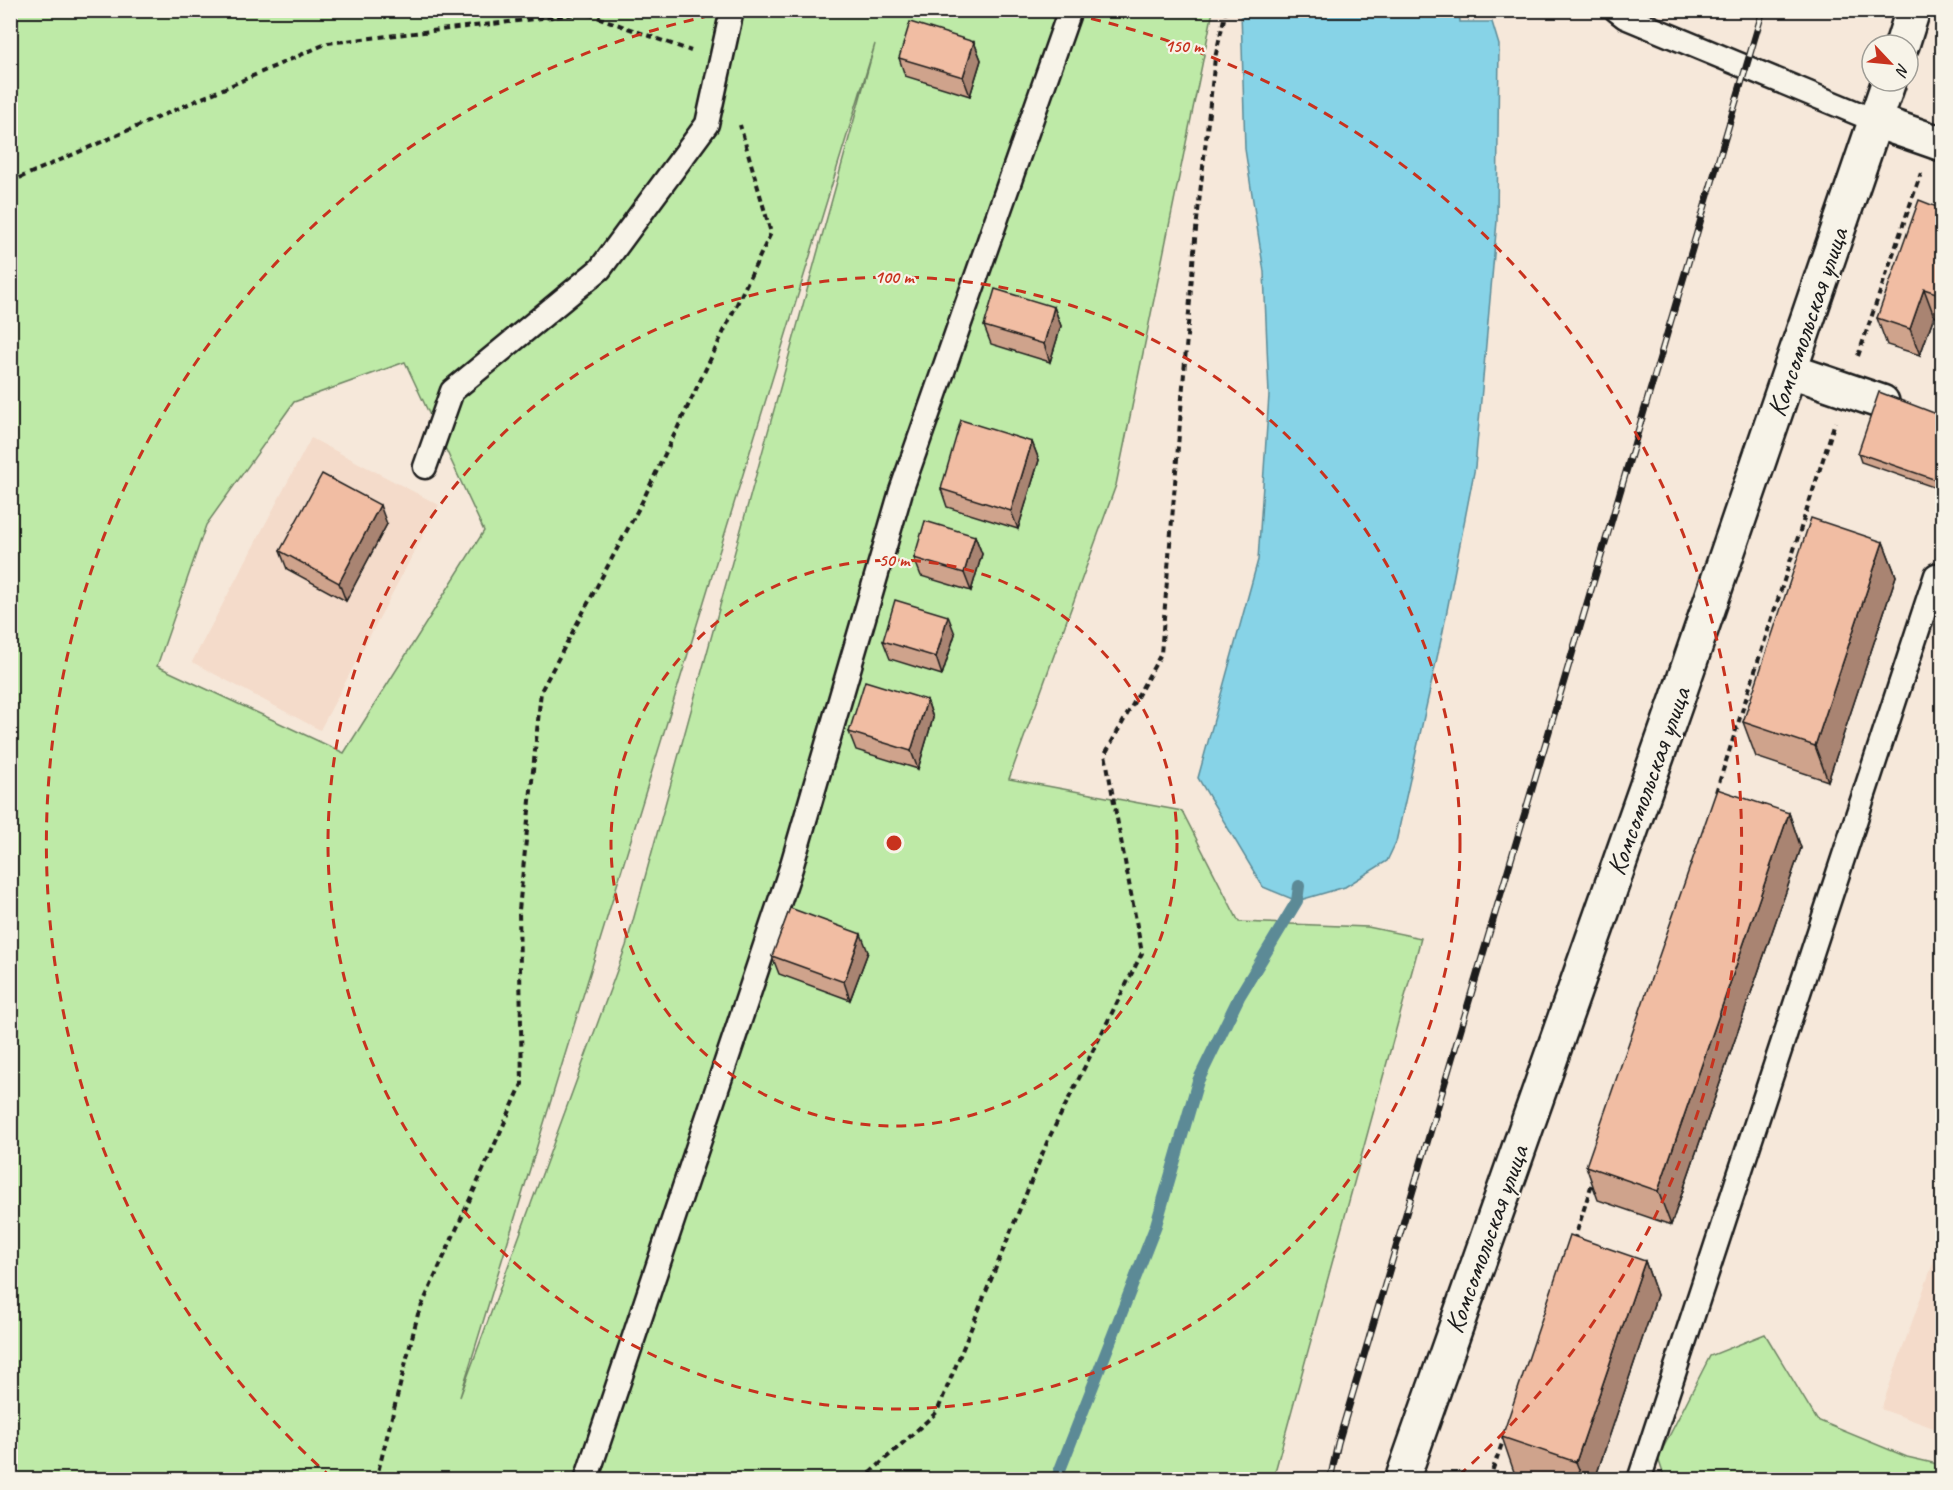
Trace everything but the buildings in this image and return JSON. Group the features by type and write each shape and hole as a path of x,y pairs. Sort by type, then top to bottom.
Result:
{"street":[{"path":"1906,33 1913,10"},
{"name":"Комсомольская улица","path":"1408,1478 1885,93"},
{"path":"1876,121 1937,142"},
{"path":"1791,371 1882,402"}],"lane":[{"path":"425,467 452,391 600,269 707,124 732,10"},
{"path":"586,1479 791,868 901,491 1070,10"},
{"path":"1616,10 1647,27 1876,121"},
{"path":"1639,1479 1936,575"}],"path":[{"path":"862,1479 938,1412 1048,1140 1142,953 1105,754 1161,654 1195,239 1215,58 1226,10"},
{"path":"10,182 328,43 586,13 721,62"},
{"path":"376,1479 418,1314 522,1084 519,910 541,691 641,504 771,233 738,119"},
{"path":"1714,799 1845,391 1937,142"},
{"path":"1574,1242 1595,1174"},
{"path":"1489,1479 1505,1436"}],"shaded area":[{"path":"311,438 439,505 320,730 192,662"},
{"path":"1942,1238 1942,1431 1881,1409"}],"green space":[{"path":"10,11 1213,11 1116,485 1009,779 1182,811 1239,922 1368,927 1421,938 1273,1479 11,1479","holes":["875,44 626,946 460,1397","405,362 484,531 344,753 157,666 206,525 294,402"]},
{"path":"1765,1334 1817,1420 1907,1457 1942,1465 1942,1479 1665,1479 1658,1458 1710,1356"}],"water":[{"path":"1459,10 1460,22 1492,22 1499,45 1497,221 1475,467 1443,631 1396,842 1387,861 1345,887 1297,901 1263,887 1198,778 1258,560 1269,395 1264,272 1245,149 1241,11"}],"waterway":[{"path":"1056,1480 1156,1225 1198,1081 1239,997 1297,901 1299,886"}],"railway":[{"path":"1330,1480 1338,1443 1763,10"}]}
